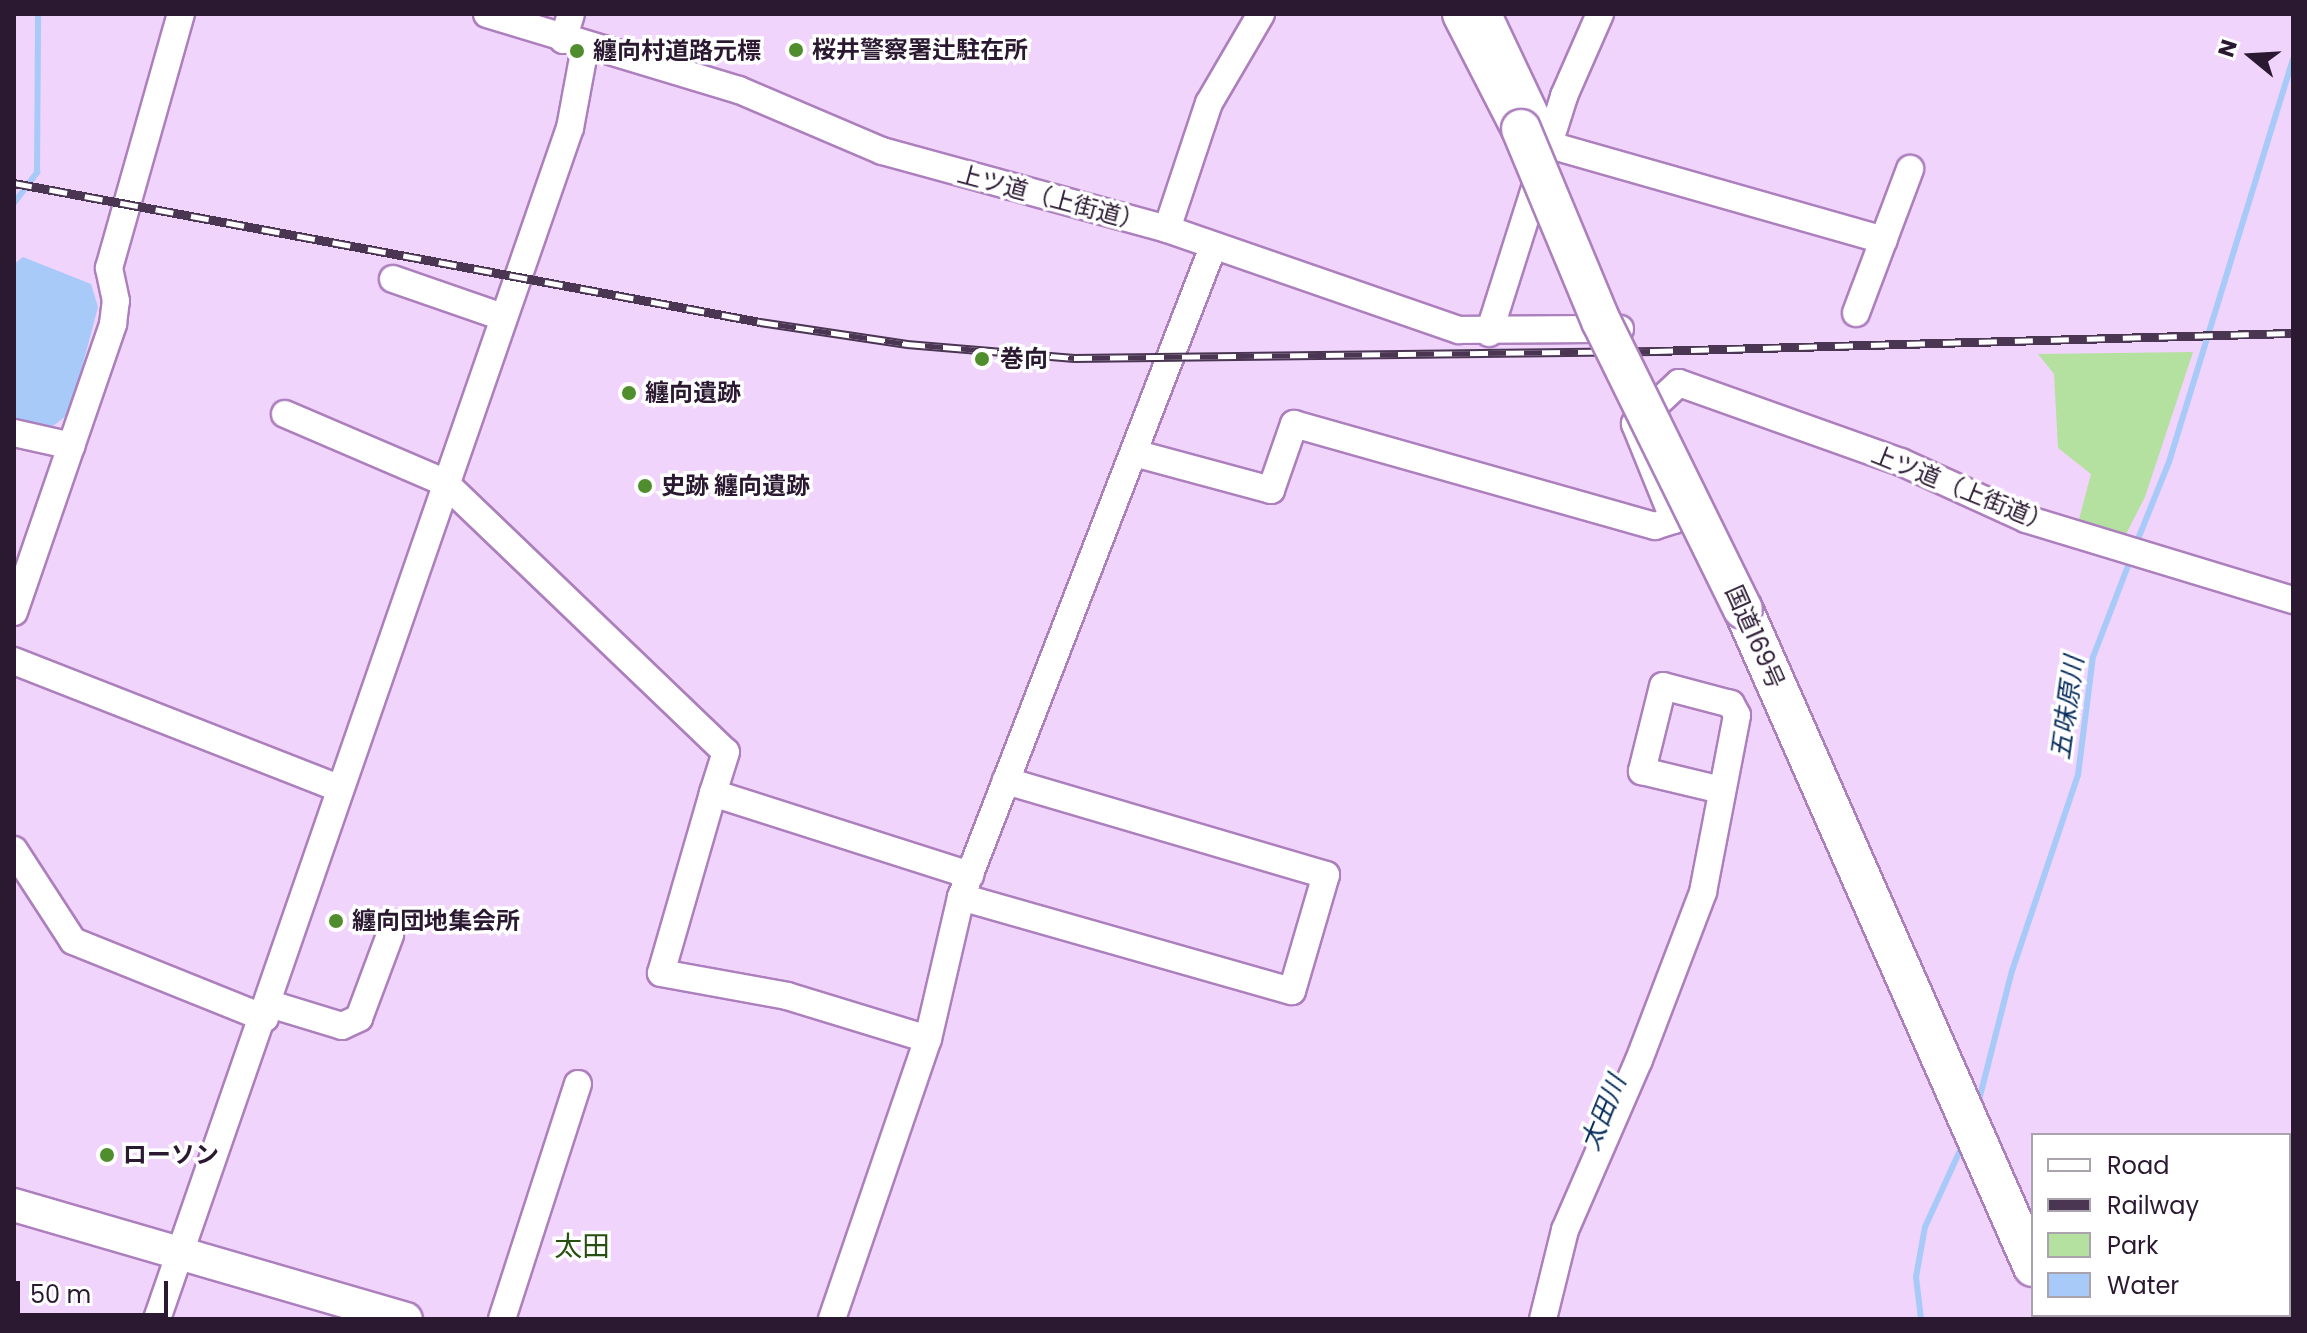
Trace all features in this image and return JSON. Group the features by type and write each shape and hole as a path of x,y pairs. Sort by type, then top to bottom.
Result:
{"highway":[{"name":"国道169号","path":"1462,14 1535,137 1601,321 1743,609 2031,1262"}],"main road":[{"path":"14,1205 406,1319"}],"street":[{"path":"14,612 113,324 116,301 109,268 181,14"},
{"name":"上ツ道（上街道）","path":"487,14 574,44 739,90 882,151 1167,229 1459,330 1489,333 1624,329"},
{"path":"157,1319 183,1254 268,1011 338,788 570,128 574,44 571,14"},
{"path":"1167,229 1209,103 1261,14"},
{"path":"1488,14 1535,137"},
{"path":"1489,333 1535,137 1564,96 1600,14"},
{"path":"1535,137 1884,240"},
{"path":"1856,313 1910,169"},
{"path":"832,1319 928,1039 965,886 1213,247"},
{"path":"393,279 503,317"},
{"name":"上ツ道（上街道）","path":"1134,453 1271,490 1294,424 1655,526 1674,520 1635,424 1679,383 1901,462 2026,519 2293,600"},
{"path":"285,414 444,482 726,752 661,973 787,996 928,1039"},
{"path":"14,433 72,446"},
{"path":"15,664 338,788"},
{"path":"1543,1319 1565,1230 1639,1060 1703,892 1737,715 1731,704 1663,686 1642,771 1721,790"},
{"path":"713,793 965,886 1292,991 1326,875 1006,781"},
{"path":"14,850 73,941 268,1011 342,1026 359,1018 390,935"},
{"path":"502,1319 578,1084"}],"green space":[{"path":"2193,352 2145,497 2124,538 2078,523 2091,474 2058,448 2054,374 2038,354"}],"water":[{"path":"23,257 91,284 98,307 70,413 53,426 14,418 14,264"}],"waterway":[{"path":"14,203 37,172 38,14"},
{"name":"五味原川","path":"2136,544 2169,462 2293,60"},
{"name":"五味原川","path":"1978,1104 2012,971 2078,775 2093,657 2131,558"},
{"name":"五味原川","path":"1921,1319 1916,1277 1925,1227 1963,1144"}],"railway":[{"path":"14,183 760,322 907,344 1074,358 1655,351 2293,333"}],"place":[{"name":"桜井警察署辻駐在所","path":"796,50"},
{"name":"纏向村道路元標","path":"577,51"},
{"name":"巻向","path":"982,359"},
{"name":"纏向遺跡","path":"629,393"},
{"name":"史跡 纏向遺跡","path":"645,486"},
{"name":"纏向団地集会所","path":"336,921"},
{"name":"ローソン","path":"107,1155"}],"district":[{"name":"太田","path":"582,1247"}],"water label":[{"name":"太田川","path":"1604,1113"}]}
